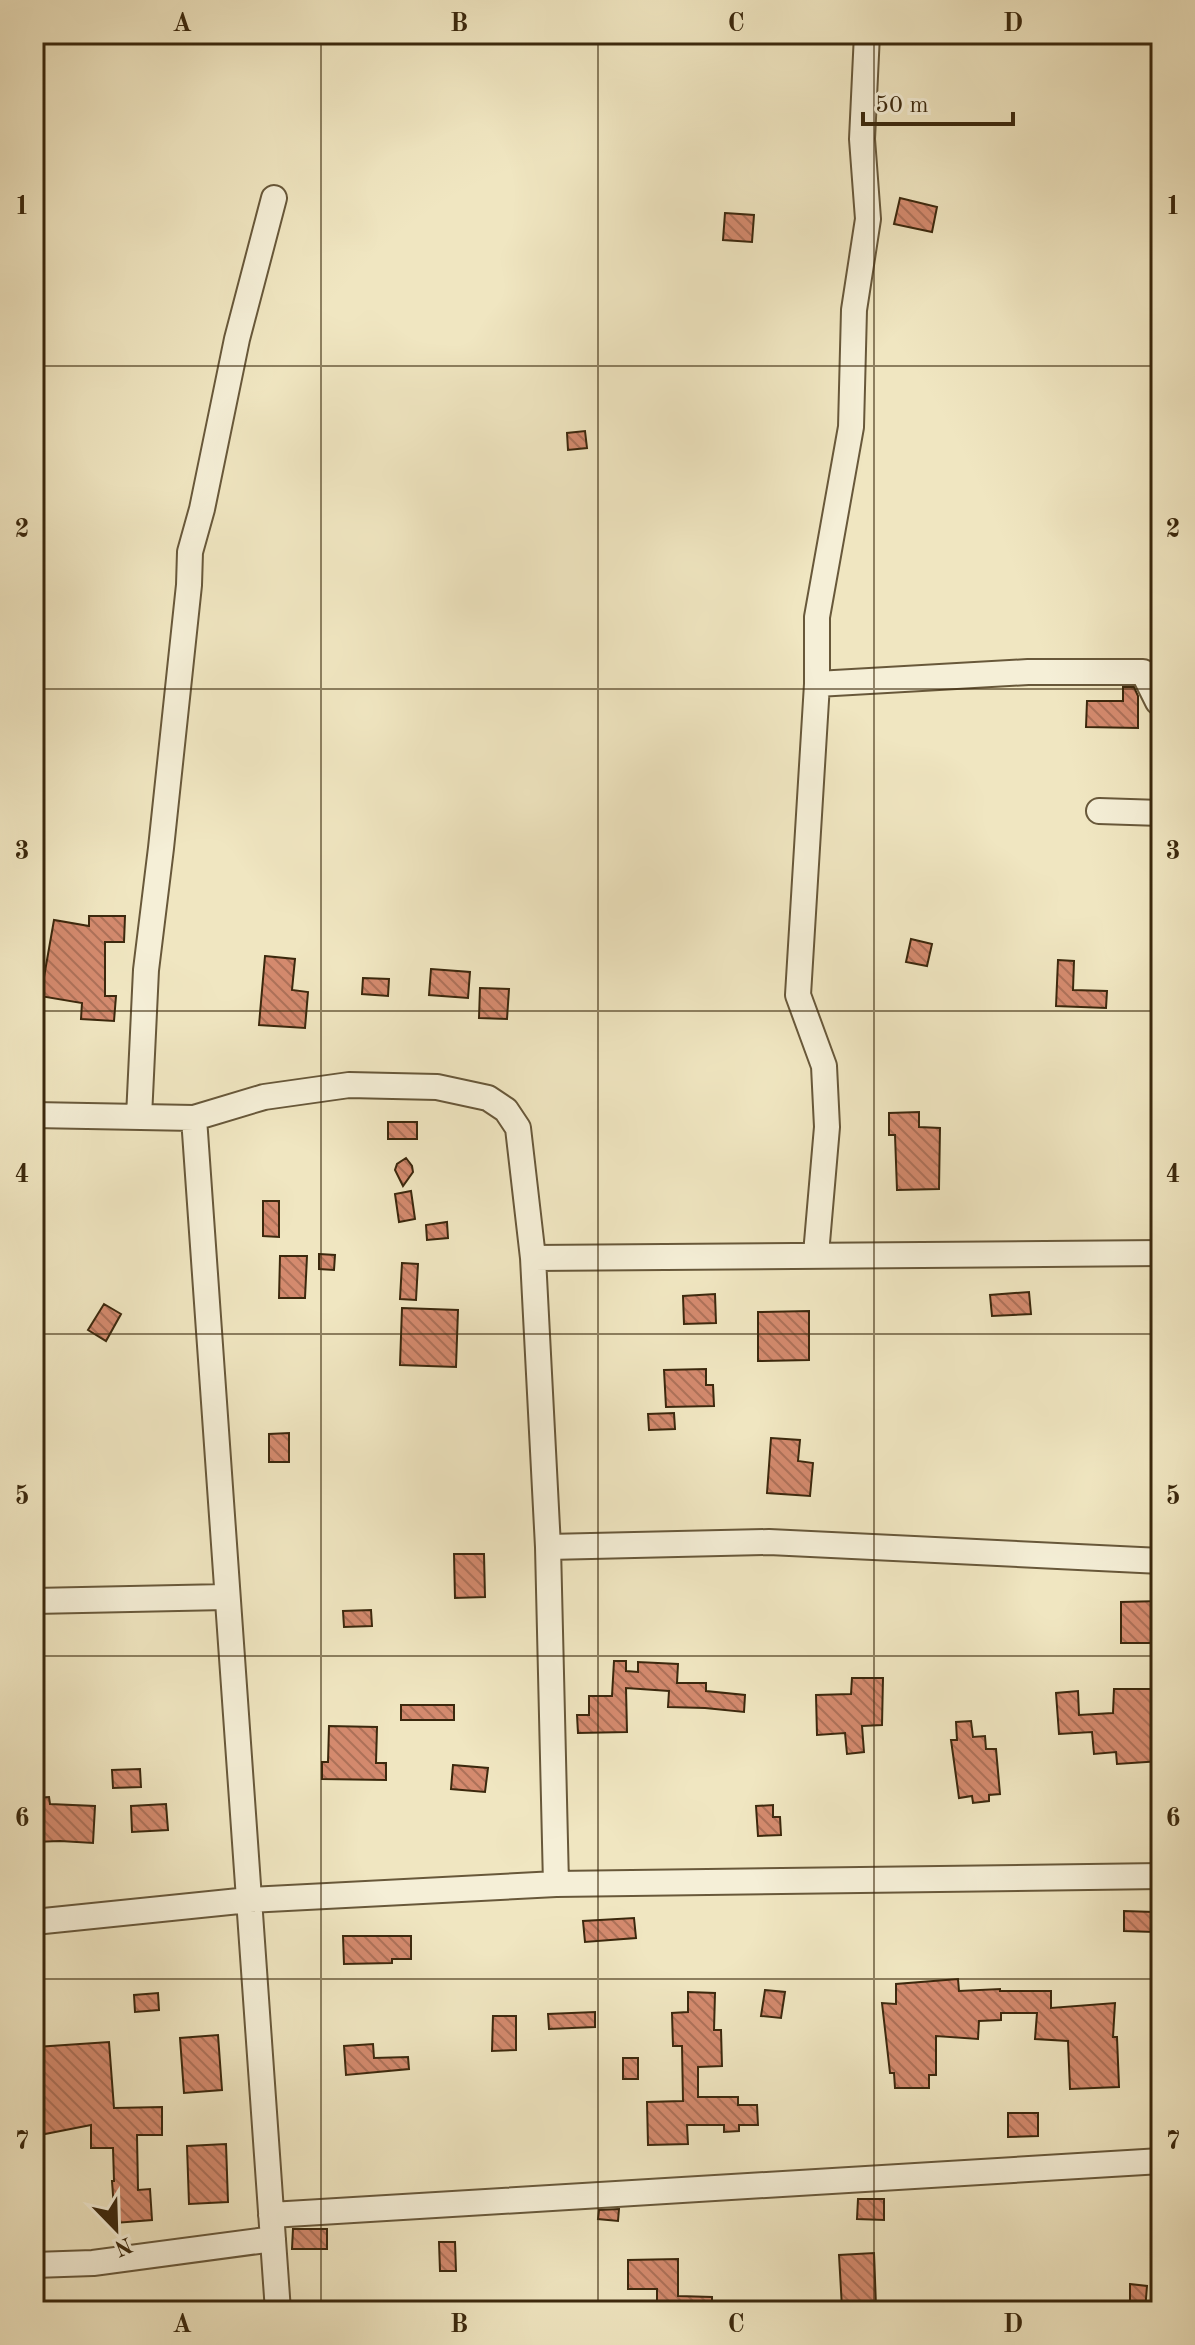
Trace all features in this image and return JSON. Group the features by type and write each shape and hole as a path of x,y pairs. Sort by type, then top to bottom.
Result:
{"street":[{"path":"816,1254 827,1127 824,1066 798,995 817,684 817,617 851,427 854,310 868,219 862,139 867,34"},
{"path":"139,1117 146,970 189,585 190,552 202,509 237,339 274,198"},
{"path":"817,684 1028,672 1143,672 1161,704"},
{"path":"1099,811 1161,813"},
{"path":"34,1115 194,1118 264,1097 349,1085 437,1087 488,1098 506,1110 518,1128 533,1258 548,1547 556,1884"},
{"path":"194,1118 278,2311"},
{"path":"533,1258 1161,1253"},
{"path":"548,1547 769,1542 1161,1561"},
{"path":"34,1601 226,1597"},
{"path":"34,1922 249,1900 556,1884 1161,1876"},
{"path":"34,2265 93,2263 272,2227 1161,2161"}],"building":[{"path":"900,198 937,207 932,232 894,224"},
{"path":"725,213 754,215 752,242 723,240"},
{"path":"585,431 587,448 568,450 567,433"},
{"path":"1123,687 1134,687 1138,696 1138,728 1086,727 1087,701 1123,701"},
{"path":"89,916 125,916 124,942 105,942 105,996 116,996 114,1021 81,1019 82,1003 34,995 34,975 44,977 54,920 89,926"},
{"path":"911,939 932,944 927,966 906,962"},
{"path":"265,956 295,959 292,990 308,992 305,1028 259,1025"},
{"path":"1058,960 1074,961 1073,990 1107,991 1106,1008 1056,1006"},
{"path":"431,969 470,972 468,998 429,995"},
{"path":"363,978 389,979 388,996 362,994"},
{"path":"480,988 509,989 507,1019 479,1018"},
{"path":"919,1112 919,1127 940,1128 939,1189 897,1190 895,1135 889,1135 889,1113"},
{"path":"388,1122 417,1122 417,1139 388,1139"},
{"path":"406,1158 413,1172 403,1186 395,1170 397,1164"},
{"path":"411,1191 415,1219 399,1222 395,1194"},
{"path":"263,1201 279,1201 279,1237 263,1236"},
{"path":"447,1222 448,1238 427,1240 426,1225"},
{"path":"319,1254 335,1255 334,1270 319,1269"},
{"path":"280,1256 307,1256 305,1298 279,1298"},
{"path":"402,1263 418,1264 416,1300 400,1299"},
{"path":"1029,1292 1031,1314 992,1316 990,1295"},
{"path":"715,1294 716,1323 684,1324 683,1296"},
{"path":"104,1304 121,1314 106,1341 88,1330"},
{"path":"402,1308 458,1310 456,1367 400,1365"},
{"path":"809,1311 809,1360 758,1361 758,1312"},
{"path":"706,1369 706,1385 713,1385 714,1406 666,1407 664,1370"},
{"path":"674,1413 675,1429 649,1430 648,1414"},
{"path":"289,1433 289,1462 269,1462 269,1434"},
{"path":"771,1438 800,1440 798,1461 813,1463 810,1496 767,1493"},
{"path":"454,1554 484,1554 485,1597 455,1598"},
{"path":"1161,1601 1161,1643 1121,1643 1121,1602"},
{"path":"371,1610 372,1626 344,1627 343,1611"},
{"path":"614,1661 626,1661 626,1671 638,1672 638,1662 678,1664 677,1683 706,1683 706,1691 745,1695 744,1712 668,1707 669,1691 626,1688 627,1732 578,1733 577,1715 589,1715 589,1696 612,1696"},
{"path":"852,1678 883,1678 882,1725 862,1726 864,1752 847,1754 845,1733 817,1735 816,1695 851,1694"},
{"path":"1114,1689 1161,1689 1161,1761 1117,1764 1116,1752 1094,1754 1092,1732 1059,1734 1056,1693 1078,1691 1079,1715 1113,1713"},
{"path":"401,1705 454,1705 454,1720 401,1720"},
{"path":"971,1721 973,1737 985,1736 986,1749 996,1749 1000,1794 989,1795 989,1801 973,1803 972,1796 959,1798 951,1740 957,1740 956,1722"},
{"path":"329,1726 377,1727 376,1763 386,1763 386,1780 322,1779 322,1762 328,1762"},
{"path":"453,1765 488,1768 485,1792 451,1789"},
{"path":"140,1769 141,1787 113,1788 112,1770"},
{"path":"49,1797 50,1804 95,1806 93,1843 34,1842 34,1798"},
{"path":"166,1804 168,1830 132,1832 131,1806"},
{"path":"773,1805 773,1817 780,1817 781,1835 758,1836 756,1806"},
{"path":"1124,1911 1154,1912 1154,1932 1124,1931"},
{"path":"634,1918 636,1938 585,1942 583,1921"},
{"path":"343,1936 411,1936 411,1959 392,1959 392,1963 344,1964"},
{"path":"958,1979 959,1991 1051,1991 1051,2008 1115,2003 1113,2037 1117,2037 1119,2087 1070,2089 1068,2041 1035,2039 1037,2013 1001,2013 1001,2020 979,2021 978,2039 936,2036 936,2075 929,2075 929,2088 895,2088 894,2073 890,2073 882,2003 896,2004 896,1984"},
{"path":"765,1990 785,1992 781,2018 761,2016"},
{"path":"688,1992 715,1993 714,2030 721,2030 722,2066 698,2067 698,2097 738,2097 738,2105 757,2105 758,2125 739,2125 739,2131 724,2132 724,2125 687,2125 688,2144 648,2145 647,2102 683,2101 682,2046 673,2046 672,2013 688,2012"},
{"path":"158,1993 159,2010 135,2012 134,1995"},
{"path":"595,2012 595,2027 549,2029 548,2014"},
{"path":"493,2016 516,2016 516,2050 492,2051"},
{"path":"218,2035 222,2090 184,2093 180,2038"},
{"path":"109,2042 114,2108 162,2107 162,2135 137,2135 138,2190 150,2189 152,2220 115,2223 113,2148 91,2148 91,2125 40,2135 40,2119 34,2119 36,2047"},
{"path":"373,2044 374,2058 408,2057 409,2069 346,2075 344,2046"},
{"path":"623,2058 638,2058 638,2079 623,2079"},
{"path":"1008,2113 1038,2113 1038,2136 1008,2137"},
{"path":"226,2144 228,2202 189,2204 187,2146"},
{"path":"858,2199 884,2199 884,2220 857,2219"},
{"path":"619,2209 618,2221 598,2219 599,2210"},
{"path":"293,2229 327,2229 327,2249 292,2249"},
{"path":"439,2242 455,2242 456,2271 440,2271"},
{"path":"874,2253 876,2306 842,2308 839,2255"},
{"path":"678,2259 678,2296 712,2297 712,2311 657,2311 657,2289 628,2289 628,2260"},
{"path":"1130,2284 1147,2286 1145,2311 1130,2311"}]}
